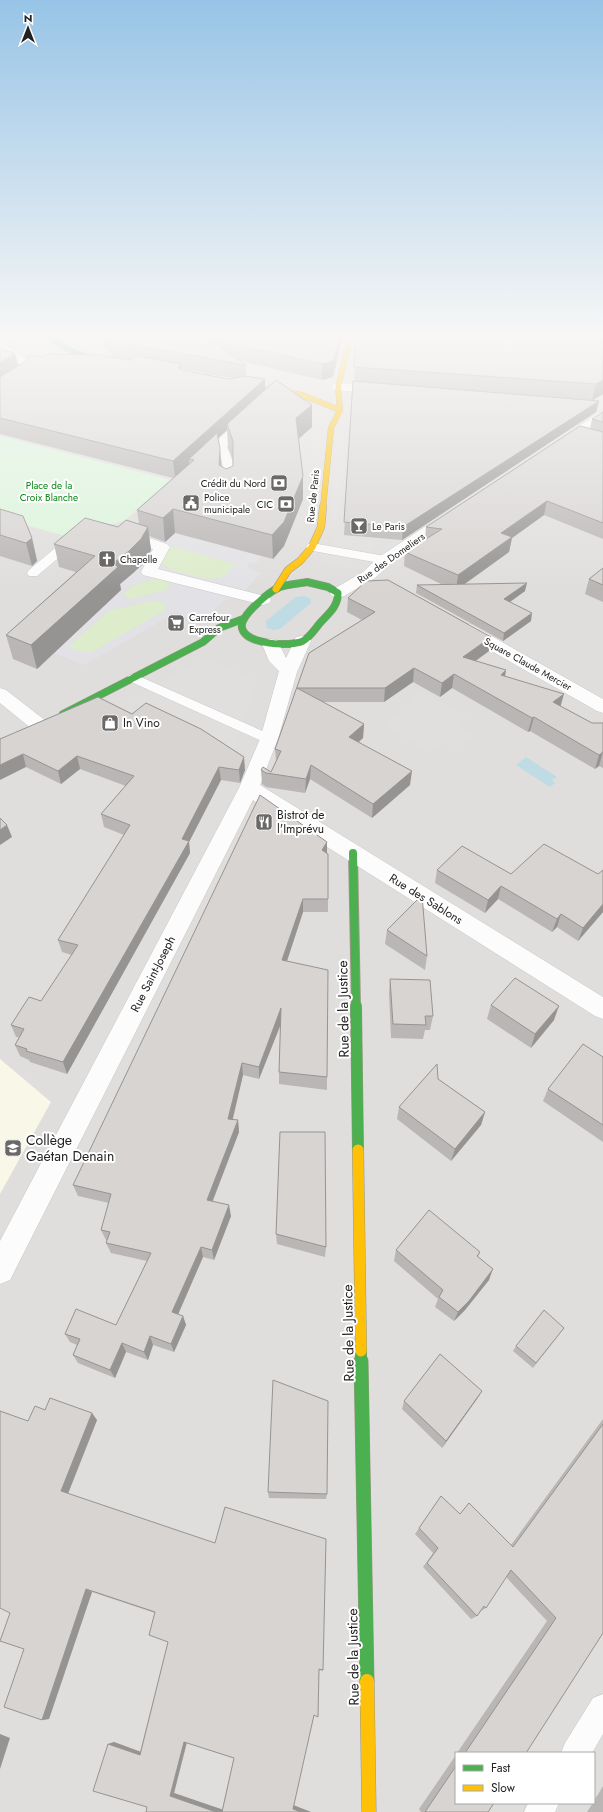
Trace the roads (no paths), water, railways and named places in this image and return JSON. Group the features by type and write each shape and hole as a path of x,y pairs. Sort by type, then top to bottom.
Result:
{"street":[{"path":"186,476 249,420"},
{"path":"329,420 331,428"},
{"name":"Rue de Paris","path":"276,590 288,570 304,572 312,547 321,527 331,428 335,420"},
{"path":"550,451 575,435 590,420"},
{"path":"575,435 591,439"},
{"name":"Rue des Domeliers","path":"338,594 369,575 385,560 462,509"},
{"path":"119,531 162,547 149,572 263,600"},
{"path":"0,694 43,724 203,642 219,628 243,619 263,600 304,572 338,594 339,598 334,609 302,641 288,644 271,644 254,640 244,632 242,626 243,619"},
{"path":"369,575 384,583"},
{"name":"Square Claude Mercier","path":"453,622 603,706"},
{"path":"234,638 249,636"},
{"path":"203,642 218,640"},
{"name":"Rue Saint-Joseph","path":"0,1270 249,788 269,739 289,670 302,641"},
{"path":"271,644 278,661 289,670"},
{"name":"Rue des Sablons","path":"249,788 603,1009"},
{"name":"Rue de la Justice","path":"353,853 370,1812"}],"lane":[{"path":"220,445 228,457 230,472 228,488"},
{"path":"33,573 76,538"},
{"path":"312,547 385,560"},
{"path":"134,678 269,739"},
{"path":"576,1752 603,1708"}],"water":[{"path":"304,596 311,599 311,603 280,629 273,630 267,628 266,621 296,597"},
{"path":"526,757 557,777 552,780 555,783 550,787 516,765"}],"place":[{"name":"Crédit du Nord","path":"279,483"},
{"name":"Police municipale","path":"191,503"},
{"name":"CIC","path":"286,504"},
{"name":"Le Paris","path":"359,526"},
{"name":"Chapelle","path":"107,559"},
{"name":"Carrefour Express","path":"176,623"},
{"name":"In Vino","path":"110,723"},
{"name":"Bistrot de l'Imprévu","path":"264,822"},
{"name":"Collège Gaétan Denain","path":"13,1148"}],"park label":[{"name":"Place de la Croix Blanche","path":"49,490"}]}
